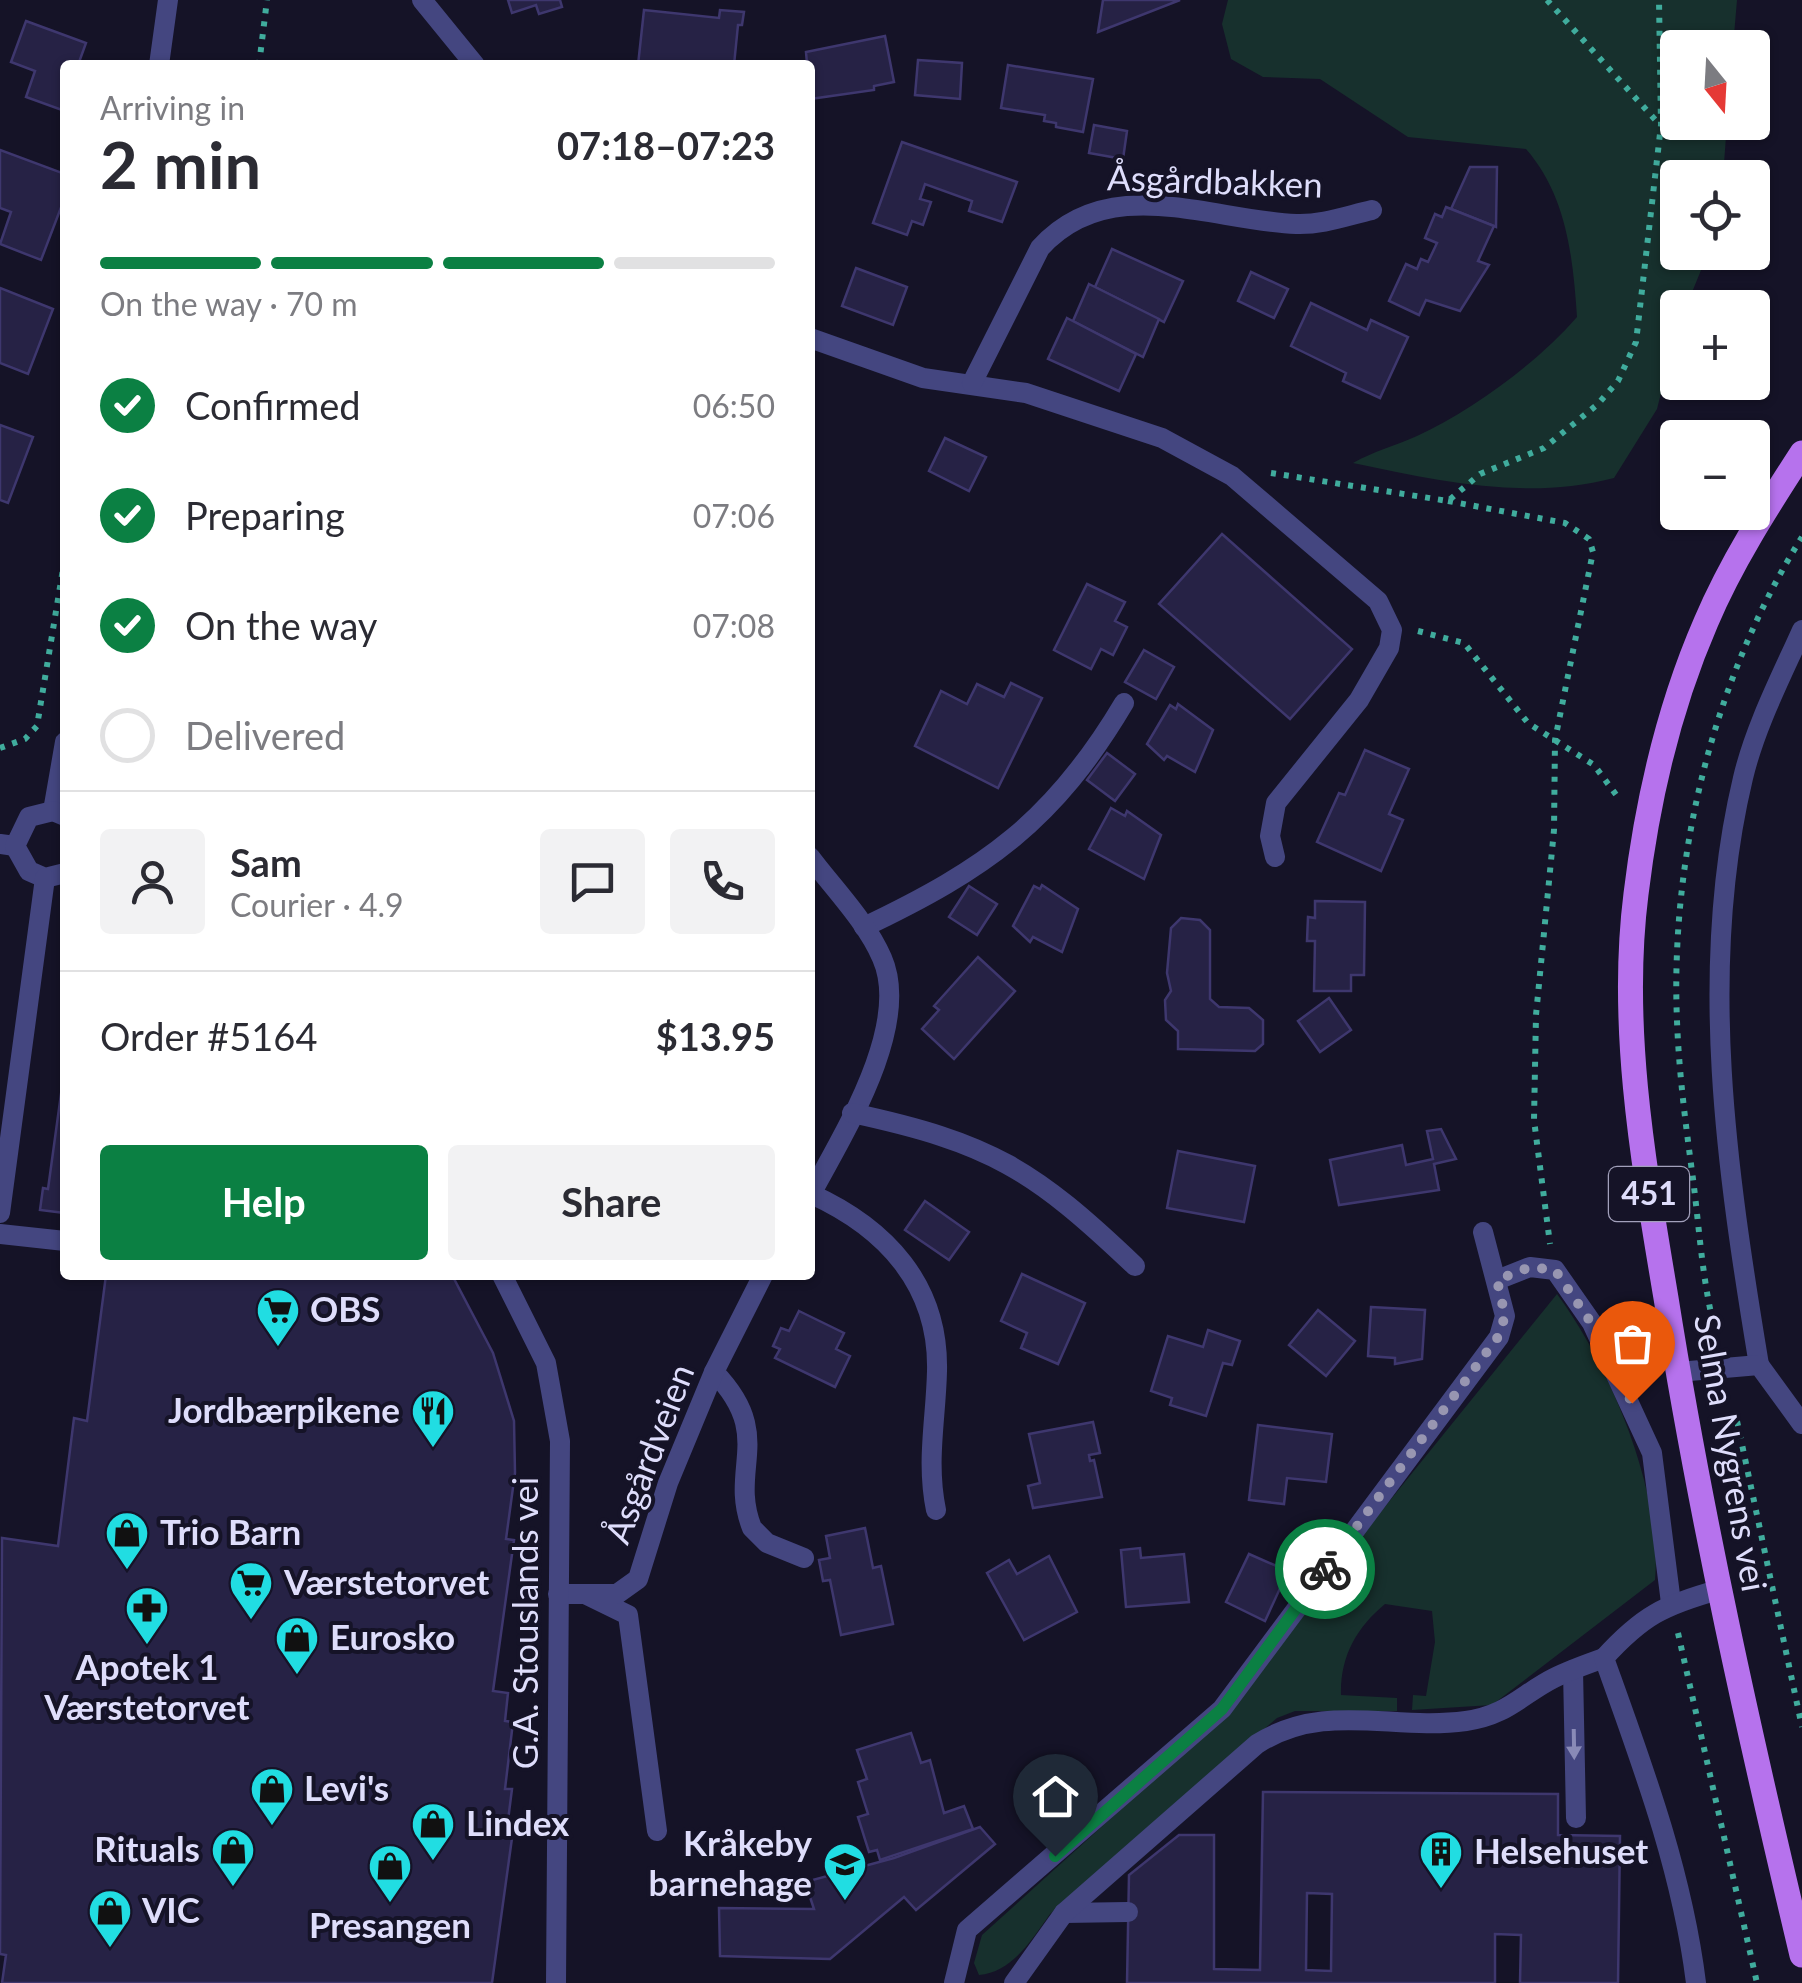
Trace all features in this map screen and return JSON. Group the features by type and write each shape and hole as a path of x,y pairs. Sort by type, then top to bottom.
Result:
{"main road":[{"name":"Selma Nygrens vei","path":"1802,452 1762,515 1706,622 1662,750 1636,896 1632,1063 1678,1372 1718,1590 1802,1955"}],"street":[{"path":"160,60 168,0"},
{"path":"422,0 470,60"},
{"name":"Åsgårdbakken","path":"972,383 1040,248 1056,231 1086,212 1118,206 1159,207 1298,224 1372,210"},
{"path":"815,340 896,371 972,383 1126,424 1197,454 1232,476 1378,600 1392,630 1389,648 1358,700 1276,804 1270,836 1275,857"},
{"path":"1802,630 1743,774 1728,856 1718,974 1728,1152 1759,1364 1802,1424"},
{"path":"864,927 933,894 1022,831 1088,764 1124,703"},
{"path":"0,1213 55,875 22,866 8,845 22,822 36,813 59,813"},
{"path":"815,863 864,927 887,972 890,1004 876,1058 815,1185"},
{"path":"852,1114 928,1130 1000,1158 1064,1199 1135,1266"},
{"path":"815,1197 836,1206 890,1244 907,1264 932,1314 937,1373 930,1461 936,1510"},
{"path":"954,1983 967,1930 1222,1709 1498,1337 1505,1316 1483,1232"},
{"path":"0,1234 60,1240"},
{"path":"1497,1280 1530,1267 1555,1270 1592,1324 1652,1453 1671,1603"},
{"name":"G.A. Stouslands vei","path":"504,1280 546,1363 557,1408 556,1983"},
{"name":"Åsgårdveien","path":"558,1594 616,1594 638,1579 668,1483 714,1372 760,1280"},
{"path":"1678,1372 1759,1364"},
{"path":"714,1372 736,1394 744,1413 752,1528 767,1543 804,1558"},
{"path":"1014,1983 1064,1912 1256,1744 1283,1727 1314,1720 1466,1721 1519,1704 1551,1680 1604,1658 1636,1622 1671,1603 1718,1590"},
{"path":"585,1594 628,1615 658,1831"},
{"path":"1604,1658 1659,1812 1691,1943 1696,1983"},
{"path":"1573,1670 1576,1818"},
{"path":"1064,1912 1128,1912"}],"path":[{"path":"259,60 267,0"},
{"path":"1547,0 1660,125"},
{"path":"1448,500 1480,474 1544,448 1598,404 1618,381 1636,342 1644,297 1660,125 1659,0"},
{"path":"1232,476 1246,468 1448,500 1565,523 1590,539 1594,564 1564,684 1555,740 1554,830 1536,1015 1534,1120 1555,1270"},
{"path":"0,748 25,739 37,726 60,587"},
{"path":"1392,630 1429,631 1464,643 1528,723 1594,766 1614,795 1649,822"},
{"path":"25,739 38,741"},
{"path":"1737,1421 1802,1726"},
{"path":"1678,1633 1757,1983"},
{"path":"1752,1958 1764,1954"}],"green space":[{"path":"1228,0 1737,0 1734,30 1660,30 1660,140 1726,140 1724,160 1660,160 1660,270 1701,270 1693,290 1660,290 1660,397 1657,409 1614,478 1581,485 1516,488 1451,482 1353,463 1438,426 1482,399 1524,368 1577,317 1573,272 1559,207 1540,167 1526,149 1408,137 1320,79 1263,77 1231,59 1222,24"},
{"path":"1557,1294 1595,1356 1629,1430 1650,1508 1655,1580 1492,1705 1412,1710 1413,1695 1426,1696 1435,1642 1432,1611 1385,1604 1352,1644 1343,1668 1341,1695 1397,1698 1397,1711 1295,1711 1277,1718 1050,1914 1012,1961 979,1975 974,1963 982,1935 1193,1744"}],"building":[{"path":"508,0 560,0 562,7 539,14 536,5 512,13"},
{"path":"1103,0 1180,0 1098,32"},
{"path":"644,10 719,18 720,10 744,12 742,25 738,25 734,60 639,60"},
{"path":"26,21 86,43 80,60 60,60 60,109 26,97 35,71 11,62"},
{"path":"885,36 894,82 874,86 874,90 815,98 815,60 807,60 806,52"},
{"path":"918,60 962,63 960,99 915,95"},
{"path":"1008,65 1093,79 1083,132 1056,127 1056,123 1044,121 1045,115 1001,108"},
{"path":"1094,125 1127,131 1123,159 1089,153"},
{"path":"902,142 1017,182 1002,222 969,211 972,201 925,184 920,199 931,202 923,225 912,221 907,235 873,223"},
{"path":"0,150 60,172 60,210 41,260 0,244 11,212 0,208"},
{"path":"1470,167 1497,167 1496,227 1451,209"},
{"path":"1446,207 1494,226 1478,261 1489,265 1460,311 1426,300 1419,315 1389,301 1406,264 1417,269 1421,259 1428,262 1437,243 1425,238 1435,214 1442,217"},
{"path":"1112,249 1183,281 1164,322 1095,287"},
{"path":"856,268 907,287 893,325 842,306"},
{"path":"1251,272 1288,289 1274,318 1238,301"},
{"path":"1089,284 1159,319 1143,357 1073,321"},
{"path":"0,288 53,309 28,374 0,363"},
{"path":"1311,303 1367,330 1371,320 1408,337 1380,398 1343,381 1346,373 1291,346"},
{"path":"1067,318 1136,354 1119,391 1048,359"},
{"path":"0,425 33,437 8,503 0,500"},
{"path":"945,438 986,457 969,491 929,471"},
{"path":"1222,534 1352,649 1290,719 1159,604"},
{"path":"1087,584 1125,602 1115,621 1127,627 1113,655 1101,649 1091,669 1054,650"},
{"path":"1144,650 1174,667 1156,699 1125,682"},
{"path":"1011,683 1042,698 998,788 915,746 941,691 967,704 977,684 1004,697"},
{"path":"1178,704 1213,730 1195,772 1167,756 1164,760 1147,744 1170,705 1176,709"},
{"path":"1365,750 1409,769 1389,814 1403,820 1381,871 1317,842 1339,793 1345,795"},
{"path":"1107,753 1135,774 1115,801 1087,780"},
{"path":"1111,808 1125,816 1127,811 1161,835 1144,879 1089,849"},
{"path":"1042,885 1078,909 1062,952 1033,937 1030,942 1013,926 1034,886 1040,889"},
{"path":"969,886 997,904 977,935 949,917"},
{"path":"1315,901 1365,902 1364,975 1351,975 1351,991 1314,991 1315,941 1307,941 1308,917 1315,918"},
{"path":"1181,918 1200,920 1210,930 1210,999 1219,1007 1249,1008 1263,1020 1263,1044 1255,1051 1178,1049 1178,1031 1166,1020 1165,1000 1171,991 1167,973 1171,928"},
{"path":"978,957 1015,991 954,1059 922,1029 939,1010 934,1006"},
{"path":"1329,998 1351,1030 1320,1052 1298,1021"},
{"path":"60,1101 60,1212 40,1210 43,1188 48,1189"},
{"path":"1441,1129 1456,1159 1434,1164 1439,1190 1339,1205 1330,1160 1402,1145 1406,1165 1433,1159 1427,1131"},
{"path":"1178,1151 1255,1166 1244,1222 1167,1208"},
{"path":"925,1201 969,1232 949,1260 905,1230"},
{"path":"1022,1274 1085,1303 1058,1364 1021,1348 1027,1333 1001,1321"},
{"name":"Værstetorvet","path":"105,1280 455,1280 493,1353 514,1421 515,1473 506,1539 514,1540 493,1691 508,1693 505,1721 513,1722 505,1789 512,1789 506,1836 512,1838 492,1983 2,1983 6,1955 0,1954 2,1538 58,1546 74,1418 87,1421"},
{"path":"1371,1307 1425,1310 1422,1359 1395,1364 1395,1358 1368,1356"},
{"path":"1318,1310 1355,1341 1326,1376 1289,1345"},
{"path":"799,1311 844,1333 836,1349 850,1356 835,1387 775,1358 780,1349 773,1346 781,1328 789,1331"},
{"path":"1208,1330 1240,1341 1232,1365 1223,1363 1206,1416 1170,1405 1172,1398 1151,1391 1168,1336 1203,1347"},
{"path":"1093,1422 1100,1453 1089,1455 1090,1461 1094,1460 1102,1497 1033,1508 1028,1486 1040,1483 1029,1434"},
{"path":"1258,1425 1332,1434 1326,1482 1287,1478 1284,1504 1249,1500"},
{"path":"865,1528 873,1568 881,1566 893,1624 841,1635 830,1580 823,1581 819,1560 830,1558 826,1536"},
{"path":"1140,1548 1141,1558 1184,1554 1189,1602 1126,1607 1121,1550"},
{"path":"1249,1554 1288,1571 1265,1621 1226,1602"},
{"path":"1049,1556 1077,1612 1024,1640 987,1573 1009,1560 1017,1574"},
{"path":"911,1733 921,1763 930,1760 944,1813 964,1806 973,1829 880,1860 877,1850 869,1852 858,1817 868,1814 858,1782 867,1779 857,1750"},
{"path":"1084,1785 1095,1799 1075,1816 1063,1801"},
{"name":"Helsehuset","path":"1263,1792 1558,1794 1558,1835 1620,1836 1618,1983 1520,1983 1521,1935 1495,1934 1495,1983 1127,1983 1129,1875 1179,1835 1214,1835 1214,1969 1260,1970","holes":["1307,1893 1332,1894 1331,1971 1306,1970"]},
{"path":"980,1827 995,1844 916,1910 904,1897 830,1959 720,1956 719,1908 814,1909 805,1882 894,1858"}],"way so far":[{"path":"1325,1569 1498,1337 1505,1316 1497,1280 1530,1267 1555,1270 1592,1324 1632,1403"}],"place":[{"name":"OBS","path":"278,1348"},
{"name":"Jordbærpikene","path":"433,1449"},
{"name":"Trio Barn","path":"127,1571"},
{"name":"Værstetorvet","path":"251,1621"},
{"name":"Apotek 1 Værstetorvet","path":"147,1646"},
{"name":"Eurosko","path":"297,1676"},
{"name":"Levi's","path":"272,1827"},
{"name":"Lindex","path":"433,1862"},
{"name":"Rituals","path":"233,1888"},
{"name":"Helsehuset","path":"1441,1890"},
{"name":"Kråkeby barnehage","path":"845,1902"},
{"name":"Presangen","path":"390,1904"},
{"name":"VIC","path":"110,1949"}],"route":[{"path":"1055,1856 1222,1709 1325,1569"}]}
